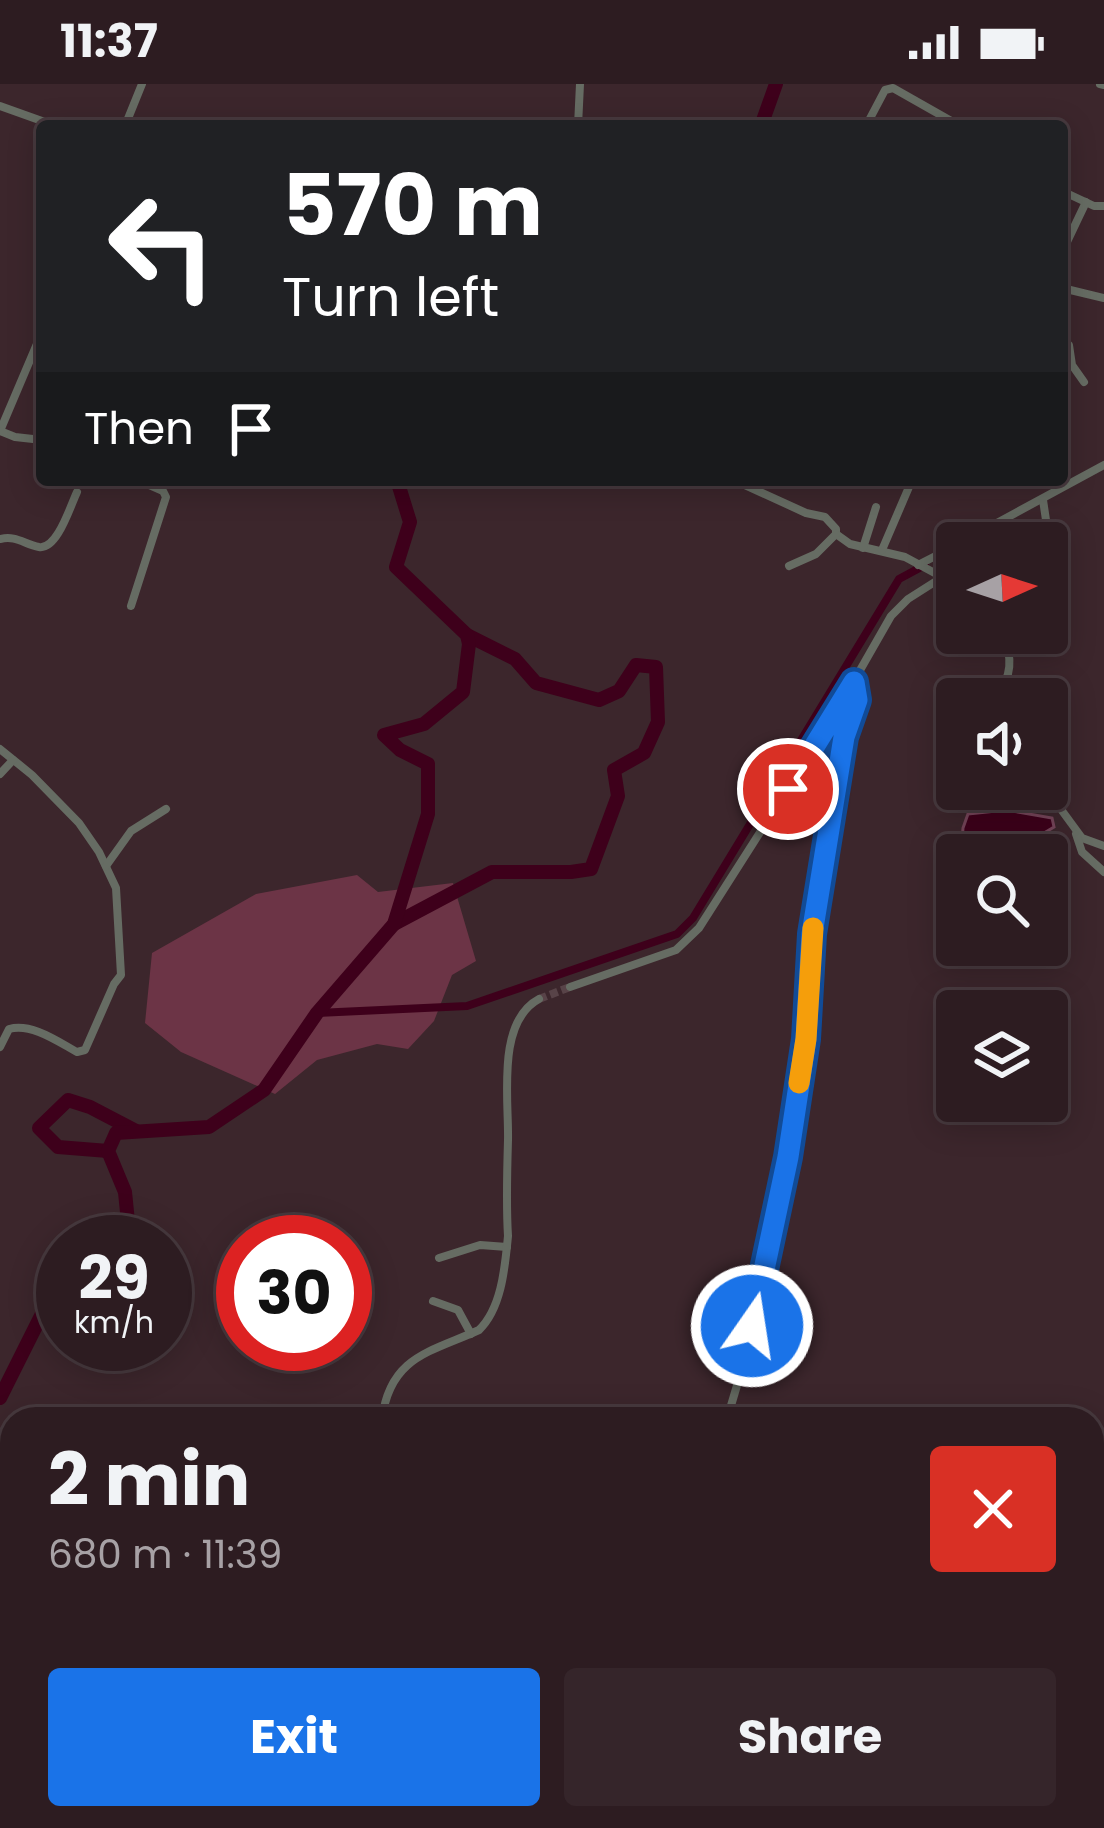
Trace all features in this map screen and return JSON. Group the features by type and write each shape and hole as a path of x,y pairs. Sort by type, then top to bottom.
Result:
{"street":[{"path":"127,120 142,84"},
{"path":"578,120 580,84"},
{"path":"869,120 888,88 950,120"},
{"path":"0,106 39,120"},
{"path":"1068,194 1104,206"},
{"path":"1068,240 1086,202"},
{"path":"1068,289 1104,298"},
{"path":"1068,344 1072,365 1084,382"},
{"path":"36,346 0,431 36,439"},
{"path":"1004,522 1104,465"},
{"path":"131,606 166,497 152,486"},
{"path":"747,486 824,517 850,544 904,557 936,576"},
{"path":"882,551 909,486"},
{"path":"1045,522 1047,486"},
{"path":"0,539 13,537 42,548 52,544 77,492"},
{"path":"863,548 876,508"},
{"path":"789,566 816,554 836,534"},
{"path":"921,567 936,558"},
{"path":"570,987 676,950 699,928 899,607 936,579"},
{"path":"730,1407 788,1157 806,1039 812,934 844,737 857,700 854,682"},
{"path":"0,749 79,824 99,852 118,896 121,975 86,1050 77,1052 18,1026 9,1029 0,1047"},
{"path":"0,774 13,760"},
{"path":"106,866 131,831 166,809"},
{"path":"1062,810 1082,852 1104,872"},
{"path":"1076,832 1104,845"},
{"path":"384,1407 406,1366 432,1348 484,1327 491,1314 507,1247 507,1062 520,1015 539,999"},
{"path":"439,1258 486,1244 507,1247"},
{"path":"433,1301 458,1310 471,1334"}],"shaded area":[{"path":"1006,810 1052,818 1054,827 1042,834 963,834 968,814"},
{"path":"357,875 378,892 453,883 476,961 452,975 434,1021 408,1049 377,1044 317,1060 275,1094 181,1052 145,1023 152,953 256,894"}],"waterway":[{"path":"763,120 776,84"},
{"path":"127,1215 125,1192 108,1151 116,1133 209,1127 264,1090 317,1013 394,924 428,814 428,764 400,750 384,735 424,724 463,692 469,644 467,635 396,567 410,522 399,486"},
{"path":"317,1013 467,1006 677,934 693,918 899,579 925,565"},
{"path":"394,924 492,872 591,869 618,796 614,770 644,753 658,722 656,667 636,665 619,691 599,700 536,683 515,659 467,635"},
{"path":"108,1151 58,1147 39,1128 68,1100 136,1131"},
{"path":"0,1398 36,1326"}],"tunnel":[{"path":"539,999 570,987"}],"slow traffic":[{"path":"799,1083 813,928"}],"route":[{"path":"752,1326 788,1157 806,1039 812,934 838,768 857,700 854,682 788,789"}]}
